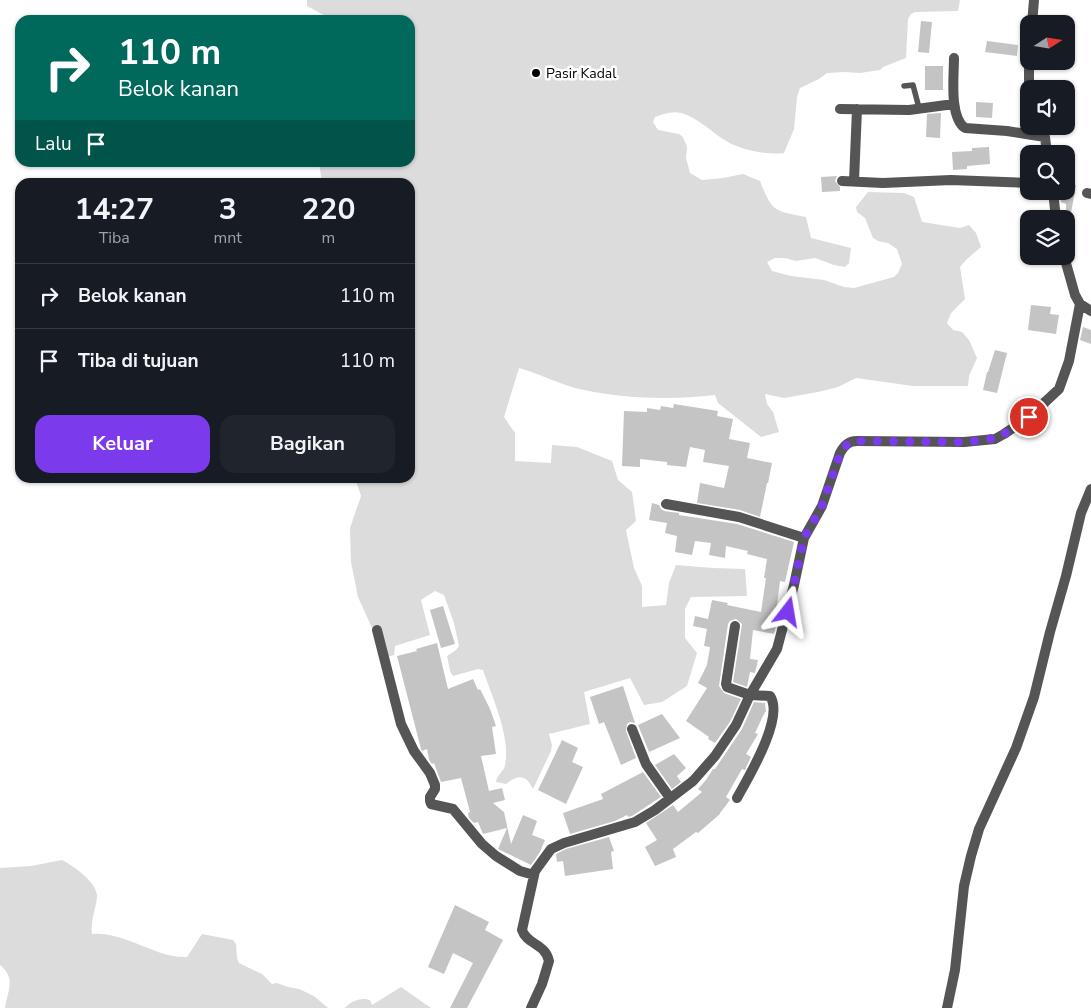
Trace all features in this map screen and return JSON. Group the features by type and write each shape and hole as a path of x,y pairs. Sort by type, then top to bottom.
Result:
{"street":[{"path":"1033,15 1034,0"},
{"path":"954,58 954,104 957,119 961,125 965,128 1007,131 1044,137 1046,145"},
{"path":"840,109 909,110 954,104"},
{"path":"854,181 857,109"},
{"path":"842,181 883,183 951,180 1020,183"},
{"path":"1066,265 1070,281 1080,304 1091,311"},
{"path":"530,1008 542,984 549,961 543,948 527,938 522,930 534,875 544,857 556,846 635,822 655,810 692,781 715,756 736,725 750,695 777,649 804,538 822,506 840,454 848,443 857,441 964,442 995,438 1029,417 1059,389 1065,375 1080,304"},
{"path":"947,1008 954,970 964,886 971,856 979,829 1016,748 1034,697 1081,513 1091,489"},
{"path":"666,504 740,517 804,538"},
{"path":"735,626 727,687 750,695 770,696 774,702 768,737 737,798"},
{"path":"377,630 401,724 414,751 436,785 430,797 431,804 453,809 482,844 496,856 520,871 534,875"},
{"path":"632,729 646,764 670,798"}],"lane":[{"path":"904,86 913,85 919,108"}],"shaded area":[{"path":"307,0 960,0 958,11 915,12 911,14 908,19 906,58 880,70 860,73 827,73 800,88 797,97 794,129 784,153 759,152 734,145 695,119 678,112 655,117 653,122 658,130 679,134 683,137 687,147 686,158 690,173 702,180 743,174 760,181 768,199 776,208 787,213 806,217 811,238 851,248 849,263 845,267 815,258 796,261 775,258 767,262 772,271 791,276 824,280 844,287 854,288 894,277 902,264 897,249 888,243 873,238 865,218 857,212 856,207 868,192 904,193 914,197 922,222 960,228 969,225 976,233 981,247 960,267 965,299 951,313 947,323 953,330 962,332 969,340 977,358 969,376 968,386 913,386 856,378 838,387 784,398 765,394 767,404 773,412 779,432 761,437 718,403 715,395 666,398 600,393 576,388 519,368 504,417 515,433 515,461 551,463 552,445 577,447 612,461 618,480 632,492 636,521 626,530 634,568 642,586 642,607 666,605 669,583 676,565 745,569 747,596 691,597 685,609 685,638 697,653 687,686 662,702 644,705 630,678 584,692 590,724 549,734 552,745 551,751 533,789 528,781 518,777 506,784 496,782 504,767 506,754 500,717 483,670 478,669 453,676 450,671 447,656 459,646 454,623 444,595 435,591 421,600 430,635 395,646 394,655 381,659 372,628 358,597 351,562 350,528 361,496 357,483 415,483 415,178 321,178 320,167 415,167 415,15 324,15 307,6"},
{"path":"62,860 83,874 95,889 97,900 92,923 92,934 117,937 164,954 187,957 202,934 233,940 236,944 239,963 262,974 272,984 277,983 299,989 314,996 328,1008 5,1008 10,985 8,975 0,965 0,868 31,866"},
{"path":"401,987 431,1008 345,1008 350,1003 360,999 370,1000 372,1005"}],"building":[{"path":"921,21 932,22 929,53 918,52"},
{"path":"987,41 1018,45 1017,56 985,52"},
{"path":"925,66 943,66 943,90 925,90"},
{"path":"976,102 993,103 992,118 976,117"},
{"path":"941,113 940,138 926,137 927,114"},
{"path":"989,147 990,164 967,166 967,169 953,170 952,152 972,151 972,148"},
{"path":"837,176 835,181 840,187 840,191 822,192 821,177"},
{"path":"1061,200 1073,200 1072,210 1066,210 1066,204"},
{"path":"1031,305 1051,307 1050,314 1059,315 1056,334 1028,330"},
{"path":"1083,327 1091,330 1091,344 1080,340"},
{"path":"995,350 1007,353 997,393 983,390"},
{"path":"674,404 718,411 717,416 733,419 729,439 750,443 747,458 772,463 760,517 740,510 697,503 700,483 724,488 729,466 703,462 705,450 690,447 686,467 667,465 667,462 640,459 640,467 622,466 624,411 647,412 647,408 660,410 661,406 673,408"},
{"path":"652,503 659,505 664,511 737,524 794,542 785,582 780,581 777,605 781,606 774,634 753,630 750,659 758,660 755,673 750,672 747,687 733,682 742,624 736,619 728,624 719,686 724,693 741,699 730,722 715,743 686,721 707,688 698,683 707,665 710,647 704,646 707,629 693,626 695,616 708,619 712,600 761,612 767,559 747,554 748,551 726,546 725,558 709,555 711,543 695,541 692,555 675,552 677,536 665,533 667,523 649,520"},
{"path":"443,606 455,644 441,648 430,610"},
{"path":"437,643 448,689 473,679 490,709 496,726 492,727 496,754 481,756 489,791 502,788 505,800 493,803 504,812 511,844 523,815 537,821 532,835 545,840 540,852 531,865 498,849 507,828 483,834 478,822 474,823 469,818 468,813 470,812 461,778 441,782 434,763 432,764 429,760 427,749 422,751 421,749 397,656"},
{"path":"623,686 635,723 630,722 627,724 626,731 636,758 621,765 604,722 599,724 590,697"},
{"path":"754,702 765,703 766,712 755,733 758,734 746,754 751,757 745,770 742,769 726,797 730,800 720,814 698,833 696,832 673,849 676,857 655,866 645,847 657,840 646,823 673,805 678,812 702,792 698,789 713,769 715,769 742,729"},
{"path":"662,714 680,738 649,752 638,725"},
{"path":"562,740 578,748 572,762 583,767 566,804 538,790"},
{"path":"674,754 686,768 677,776 681,782 672,789 655,765"},
{"path":"643,772 661,797 632,816 628,817 627,815 615,821 570,834 563,813 603,799 601,794"},
{"path":"609,837 614,851 611,852 613,869 565,876 563,861 557,862 556,854 566,849"},
{"path":"455,905 489,922 485,930 503,940 467,1008 450,1008 473,963 453,953 444,974 428,967"}],"place":[{"name":"Pasir Kadal","path":"536,73"}],"route":[{"path":"788,612 804,538 822,506 844,446 853,441 964,442 984,440 1004,434 1029,417"}]}
